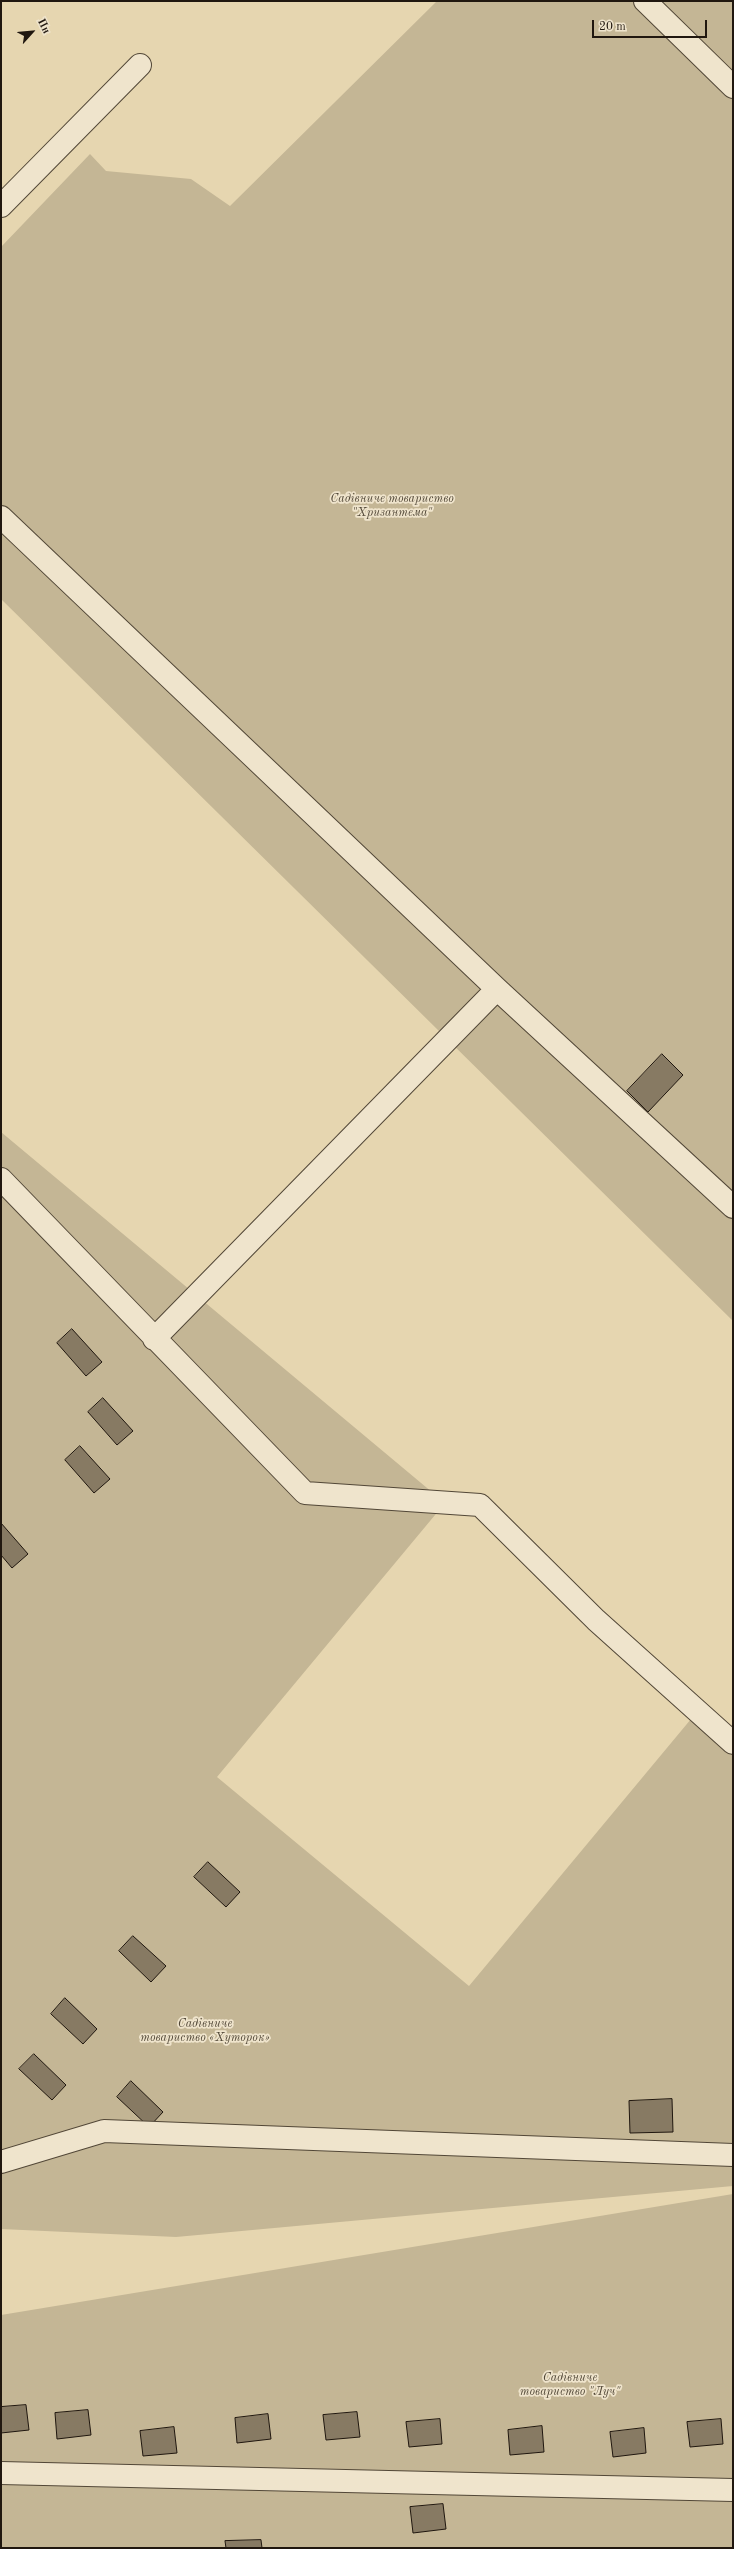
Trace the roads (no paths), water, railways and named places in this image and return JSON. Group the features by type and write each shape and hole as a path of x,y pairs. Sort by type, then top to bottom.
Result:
{"street":[{"path":"646,1 733,87"},
{"path":"1,206 140,65"},
{"path":"1,517 497,990 733,1207"},
{"path":"154,1339 497,990"},
{"path":"1,1179 154,1339 305,1493 480,1505 596,1620 733,1743"},
{"path":"1,2162 104,2131 733,2155"},
{"path":"1,2473 733,2490"}],"park label":[{"name":"Садівниче товариство \"Хризантема\"","path":"392,506"},
{"name":"Садівниче товариство «Хуторок»","path":"205,2031"},
{"name":"Садівниче товариство \"Луч\"","path":"570,2385"}]}
